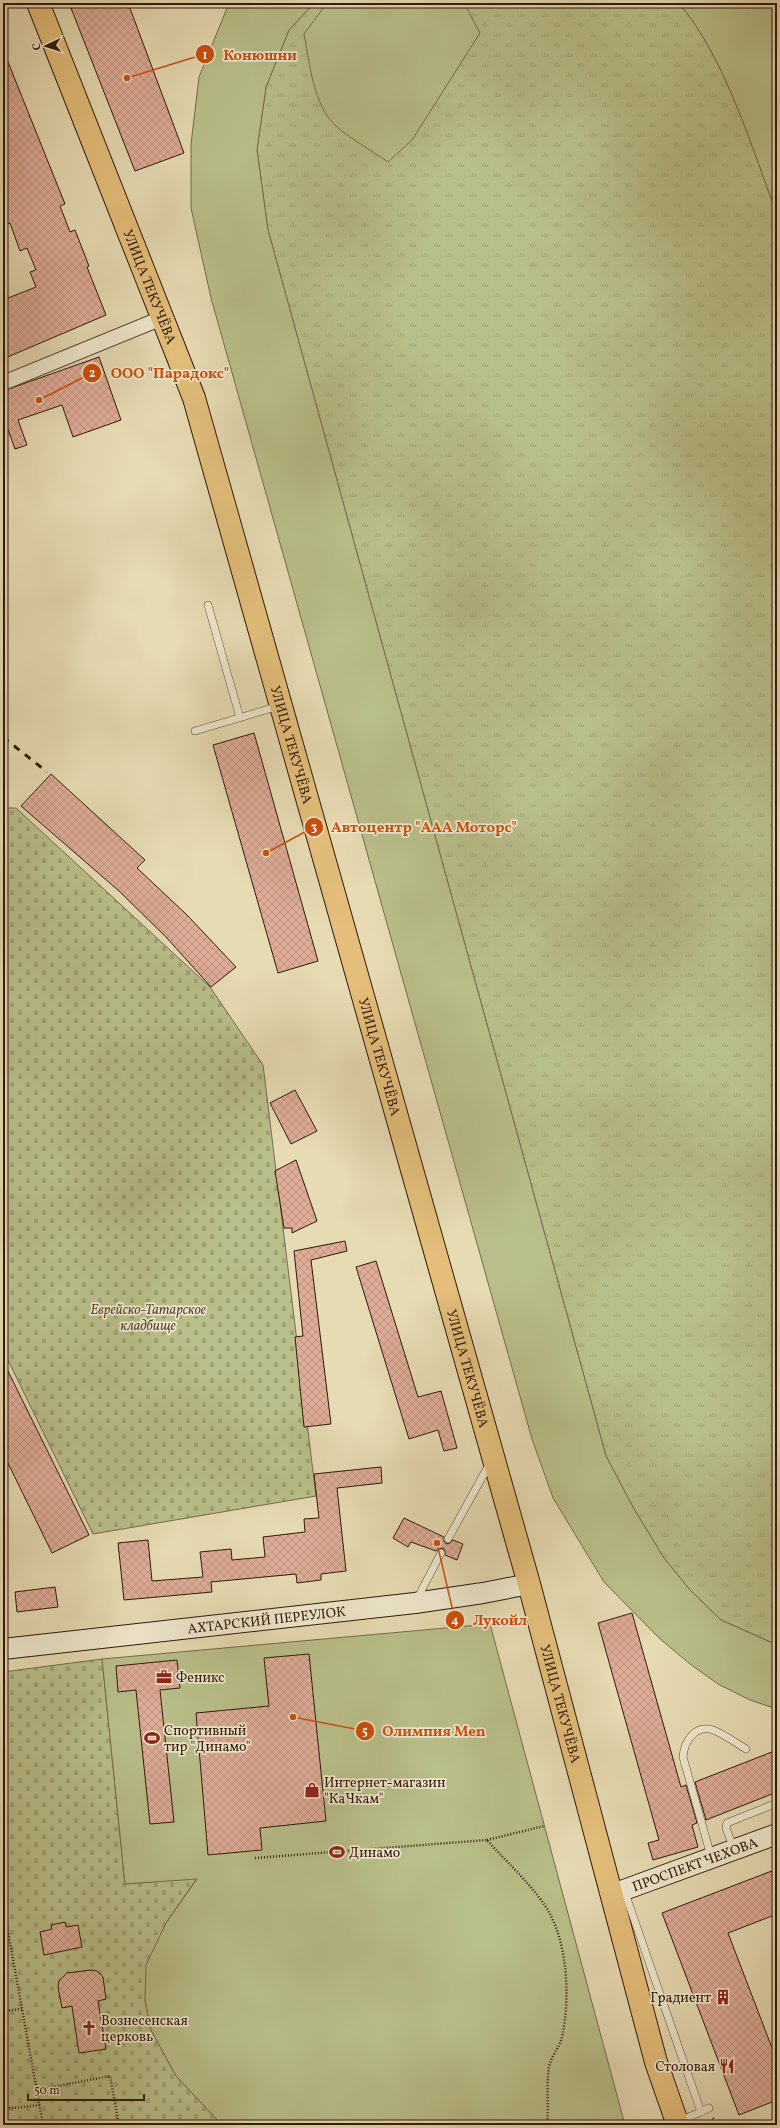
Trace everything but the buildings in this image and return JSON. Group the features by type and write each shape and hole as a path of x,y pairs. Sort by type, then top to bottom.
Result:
{"main road":[{"name":"УЛИЦА ТЕКУЧЁВА","path":"38,3 194,398 493,1458 618,1892 656,2062 677,2123"}],"street":[{"path":"3,383 162,318"},
{"name":"АХТАРСКИЙ ПЕРЕУЛОК","path":"3,1649 415,1603 483,1593 529,1584"},
{"name":"ПРОСПЕКТ ЧЕХОВА","path":"618,1892 777,1834"}],"lane":[{"path":"208,605 240,718"},
{"path":"195,731 281,706"},
{"path":"448,1539 493,1458"},
{"path":"415,1603 441,1553"},
{"path":"712,1858 683,1757 683,1747 694,1733 702,1730 712,1730 746,1749"},
{"path":"734,1850 726,1828 727,1823 777,1803"},
{"path":"618,1892 701,2112"},
{"path":"677,2123 710,2108"}],"path":[{"path":"255,1858 487,1840 544,1826"},
{"path":"487,1840 534,1891 550,1915 565,1964 568,1988 566,2012 562,2038 550,2066 547,2125"},
{"path":"3,1904 43,2125"},
{"path":"3,2011 22,2009"},
{"path":"37,2090 110,2076 119,2125"},
{"path":"3,2109 40,2105"}],"green space":[{"path":"229,3 314,3 289,30 266,87 257,150 268,230 606,1456 634,1509 664,1558 690,1590 721,1620 777,1645 777,1709 750,1700 718,1684 690,1664 659,1638 604,1582 553,1498 532,1439 211,298 191,208 191,144 199,77"},
{"path":"314,3 679,3 696,25 724,76 747,132 777,214 777,1645 721,1620 690,1590 664,1558 634,1509 606,1456 268,230 257,150 266,87 289,30"},
{"path":"327,3 464,3 480,33 412,140 388,162 336,126 328,117 317,96 304,34"},
{"path":"679,3 777,3 777,214 747,132 724,76 696,25"},
{"name":"Еврейско-Татарское кладбище","path":"3,808 16,808 210,987 263,1065 316,1496 93,1534 3,1350"},
{"name":"Динамо","path":"490,1624 625,2125 222,2125 176,2076 151,2030 145,2000 146,1965 166,1923 197,1879 125,1884 102,1659"},
{"path":"102,1659 125,1884 197,1878 166,1923 145,2000 151,2030 176,2076 222,2125 3,2125 3,1672"}],"railway":[{"path":"3,737 47,772"}],"place":[{"name":"Конюшни","path":"127,78"},
{"name":"ООО \"Парадокс\"","path":"39,400"},
{"name":"Автоцентр \"ААА Моторс\"","path":"266,853"},
{"name":"Лукойл","path":"437,1543"},
{"name":"Феникс","path":"164,1677"},
{"name":"Олимпия Men","path":"293,1717"},
{"name":"Спортивный тир \"Динамо\"","path":"152,1738"},
{"name":"Интернет-магазин \"КаЧкам\"","path":"312,1790"},
{"name":"Динамо","path":"337,1852"},
{"name":"Градиент","path":"723,1997"},
{"name":"Вознесенская церковь","path":"89,2028"},
{"name":"Столовая","path":"727,2066"}]}
